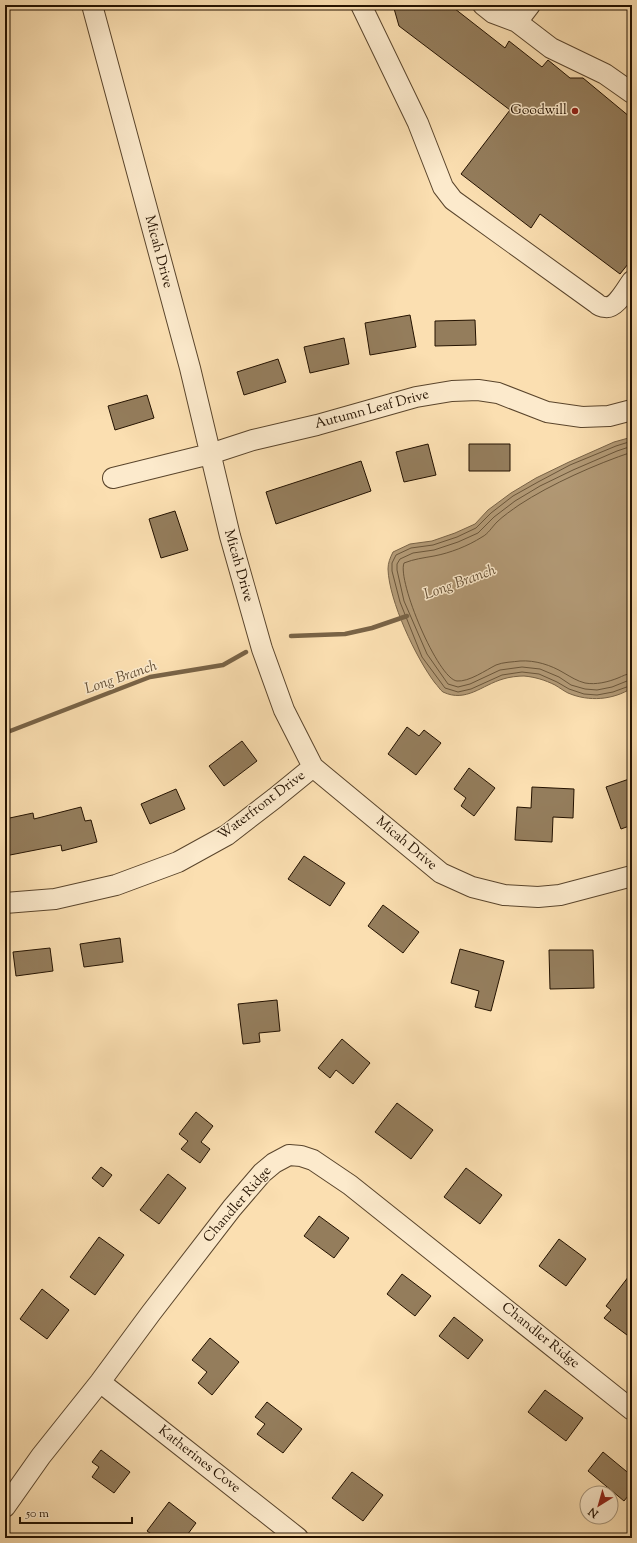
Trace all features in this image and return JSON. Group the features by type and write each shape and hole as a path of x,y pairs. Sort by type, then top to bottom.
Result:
{"street":[{"name":"Micah Drive","path":"92,5 190,368 230,536 262,649 284,710 313,767 441,873 472,887 504,895 538,897 560,895 632,876"},
{"path":"361,5 418,123 443,187 453,200 596,303 604,307 610,307 615,303 632,281"},
{"path":"483,5 493,12 517,22 551,48 606,74 632,93"},
{"path":"517,22 530,5"},
{"name":"Autumn Leaf Drive","path":"113,478 210,454 253,440 317,425 416,397 452,391 478,390 498,393 547,412 582,417 609,416 632,410"},
{"name":"Waterfront Drive","path":"5,903 55,899 108,887 178,862 227,835 313,767"},
{"name":"Chandler Ridge","path":"5,1507 40,1456 100,1382 232,1208 262,1172 274,1163 289,1155 301,1156 313,1160 350,1185 632,1410"},
{"name":"Katherines Cove","path":"100,1382 298,1538"}],"water":[{"path":"632,437 632,688 617,695 592,699 568,693 544,680 522,676 503,679 467,694 451,695 443,692 435,683 420,659 398,613 393,597 388,569 389,560 393,552 410,544 432,541 475,524 488,510 511,493 536,478 614,442"}],"building":[{"path":"393,5 450,5 505,48 509,41 542,67 548,60 570,78 583,78 630,117 632,134 632,259 620,274 540,214 531,228 461,174 510,110 399,26"},
{"path":"410,315 416,347 370,355 365,323"},
{"path":"475,320 476,345 435,346 435,321"},
{"path":"344,338 349,364 310,373 304,347"},
{"path":"278,359 286,382 244,395 237,372"},
{"path":"147,395 154,418 115,430 108,406"},
{"path":"428,444 436,475 404,482 396,452"},
{"path":"469,444 510,444 510,471 469,471"},
{"path":"361,461 371,491 276,524 266,492"},
{"path":"175,511 188,550 161,558 149,519"},
{"path":"407,727 419,736 424,730 441,743 416,775 388,754"},
{"path":"242,741 257,761 224,786 209,766"},
{"path":"469,768 495,788 474,816 461,806 466,798 454,789"},
{"path":"632,778 632,825 621,829 606,787"},
{"path":"532,787 574,789 573,818 553,817 552,842 515,840 517,807 531,808"},
{"path":"176,789 185,809 150,824 141,804"},
{"path":"81,807 85,821 91,820 97,842 62,851 61,845 5,856 5,819 33,813 34,819"},
{"path":"304,856 345,883 330,906 288,879"},
{"path":"383,905 419,932 403,953 368,926"},
{"path":"120,938 123,962 84,967 80,944"},
{"path":"50,948 53,971 16,976 13,952"},
{"path":"460,949 504,961 491,1011 475,1007 479,991 451,983"},
{"path":"549,950 593,950 594,988 550,989"},
{"path":"277,1000 280,1031 259,1033 260,1042 243,1044 238,1004"},
{"path":"342,1039 370,1063 353,1084 336,1070 330,1078 318,1068"},
{"path":"397,1103 433,1130 411,1159 375,1132"},
{"path":"196,1112 213,1126 201,1142 210,1149 200,1163 181,1149 188,1141 179,1134"},
{"path":"101,1167 112,1175 103,1187 92,1178"},
{"path":"466,1168 502,1195 480,1224 444,1197"},
{"path":"168,1174 186,1188 159,1224 140,1210"},
{"path":"319,1216 349,1238 334,1258 304,1236"},
{"path":"99,1237 124,1255 95,1295 70,1277"},
{"path":"559,1239 586,1259 566,1286 539,1266"},
{"path":"632,1272 632,1329 627,1335 604,1318 611,1310 606,1306"},
{"path":"402,1274 431,1296 415,1316 387,1294"},
{"path":"42,1289 69,1310 47,1339 20,1319"},
{"path":"454,1317 483,1340 468,1359 439,1336"},
{"path":"210,1338 239,1362 212,1395 198,1383 207,1372 192,1360"},
{"path":"545,1390 583,1418 566,1441 528,1412"},
{"path":"267,1402 302,1429 283,1453 257,1434 265,1424 255,1417"},
{"path":"101,1450 130,1472 114,1493 92,1477 99,1467 92,1462"},
{"path":"603,1452 632,1476 632,1491 624,1501 619,1497 619,1485 605,1485 588,1471"},
{"path":"352,1472 383,1495 363,1521 332,1498"},
{"path":"169,1502 196,1523 185,1538 157,1538 147,1531"}],"waterway":[{"name":"Long Branch","path":"291,636 345,634 372,628 407,616"},
{"name":"Long Branch","path":"5,733 150,677 223,665 246,652"}],"place":[{"name":"Goodwill","path":"575,111"}]}
